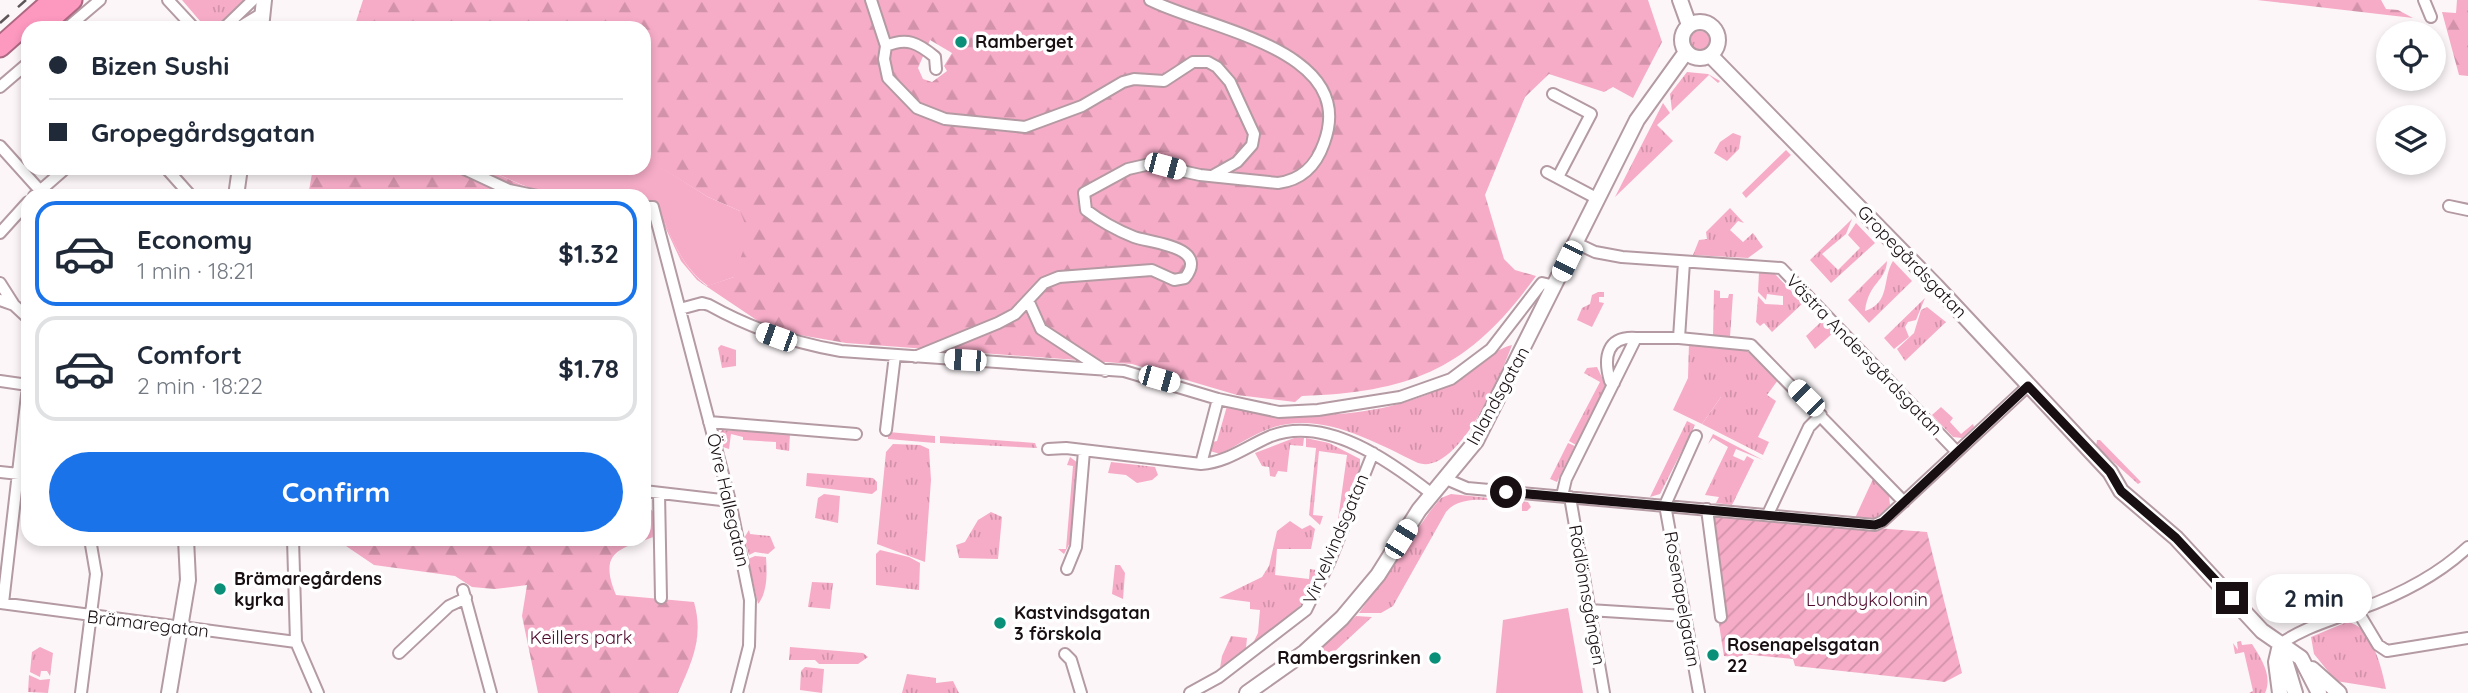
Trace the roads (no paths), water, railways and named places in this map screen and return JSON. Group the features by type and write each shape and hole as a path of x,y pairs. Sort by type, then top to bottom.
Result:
{"highway":[{"path":"29,21 53,0"},
{"path":"48,21 72,0"},
{"path":"0,47 21,28"},
{"path":"0,64 21,45"}],"street":[{"path":"75,21 100,0"},
{"path":"168,0 188,21"},
{"path":"231,21 253,0"},
{"path":"872,0 886,47 884,58 888,78 917,108 945,119 1016,128 1082,106 1123,82 1144,79 1164,82 1192,62 1208,62 1217,67 1230,82 1254,134 1252,145 1237,163 1212,176"},
{"path":"915,357 1015,314 1044,283 1077,273 1152,270 1174,281 1185,278 1190,269 1186,254 1168,244 1133,237 1091,214 1083,205 1084,192 1095,184 1141,164 1212,176 1278,183 1305,173 1318,157 1326,137 1330,113 1325,94 1312,72 1293,60 1209,20 1150,0"},
{"path":"1680,0 1689,25"},
{"path":"2424,0 2431,17"},
{"path":"246,21 265,4"},
{"path":"1704,22 1715,29 1718,43 1710,55 1695,58 1686,52 1682,37 1689,25 1704,22"},
{"path":"886,47 898,41 918,44 935,57 936,69"},
{"name":"Inlandsgatan","path":"1247,693 1305,652 1342,618 1378,575 1432,494 1482,432 1637,120 1686,52"},
{"name":"Gropegårdsgatan","path":"1710,55 1936,286 2110,472 2121,491 2160,523 2262,631 2301,658 2339,693"},
{"path":"0,87 21,68"},
{"path":"1553,94 1591,114 1559,177"},
{"path":"0,146 21,171"},
{"path":"1547,172 1598,199"},
{"path":"24,175 36,189"},
{"path":"45,189 59,175"},
{"path":"172,175 185,189"},
{"path":"478,175 507,189"},
{"path":"2449,206 2468,210"},
{"path":"0,233 21,209"},
{"name":"Övre Hallegatan","path":"651,217 680,309 730,501 751,612 749,646 737,693"},
{"name":"Västra Andersgårdsgatan","path":"1576,243 1595,252 1684,262 1781,268 1957,452"},
{"path":"1679,338 1684,262"},
{"path":"0,283 21,312"},
{"path":"680,309 702,303 756,330 805,345 915,357 1139,373 1218,399 1279,412 1297,412 1369,404 1432,387 1451,379 1491,349 1542,283 1555,286"},
{"path":"0,300 14,305"},
{"path":"1028,300 1041,328 1105,371"},
{"path":"1614,383 1610,381 1606,363 1614,342 1622,337 1679,338 1751,345 1904,502"},
{"path":"1569,497 1566,479 1636,338"},
{"path":"886,430 895,355"},
{"path":"0,381 21,384"},
{"path":"1446,479 1467,488 1871,525 1883,522 2028,386"},
{"path":"1201,464 1218,399"},
{"path":"1768,514 1809,427 1821,415"},
{"path":"709,422 856,434"},
{"path":"1048,449 1201,464 1216,463 1273,436 1292,431 1325,435 1373,453 1401,468 1432,494"},
{"path":"1665,505 1696,436"},
{"path":"1067,569 1076,547 1084,451"},
{"name":"Virvelvindsgatan","path":"1190,693 1209,684 1297,620 1306,610 1329,563 1373,453"},
{"path":"0,472 21,475"},
{"path":"1,603 21,492"},
{"path":"651,492 730,501"},
{"path":"659,493 661,598"},
{"name":"Rödlönnsgången","path":"1569,497 1604,693"},
{"name":"Rosenapelgatan","path":"1665,505 1699,693"},
{"path":"1707,509 1721,617"},
{"path":"81,693 96,574 91,546"},
{"path":"169,693 188,580 186,546"},
{"path":"293,546 296,642 318,693"},
{"path":"2280,693 2276,662 2280,644 2301,629 2357,610 2424,581 2468,547"},
{"path":"398,653 465,594 491,693"},
{"name":"Brämaregatan","path":"1,603 296,642"},
{"path":"1589,610 1685,616"},
{"path":"2357,610 2378,645 2387,651 2468,638"},
{"path":"2280,644 2295,693"},
{"path":"1065,654 1071,660 1081,693"},
{"path":"2301,658 2319,693"}],"railway":[{"path":"0,23 26,0"}],"place":[{"name":"Ramberget","path":"961,42"},
{"name":"Brämaregårdens kyrka","path":"220,589"},
{"name":"Kastvindsgatan 3 förskola","path":"1000,623"},
{"name":"Rosenapelsgatan 22","path":"1713,655"},
{"name":"Rambergsrinken","path":"1435,658"}],"park label":[{"name":"Lundbykolonin","path":"1867,600"},
{"name":"Keillers park","path":"581,638"}]}
